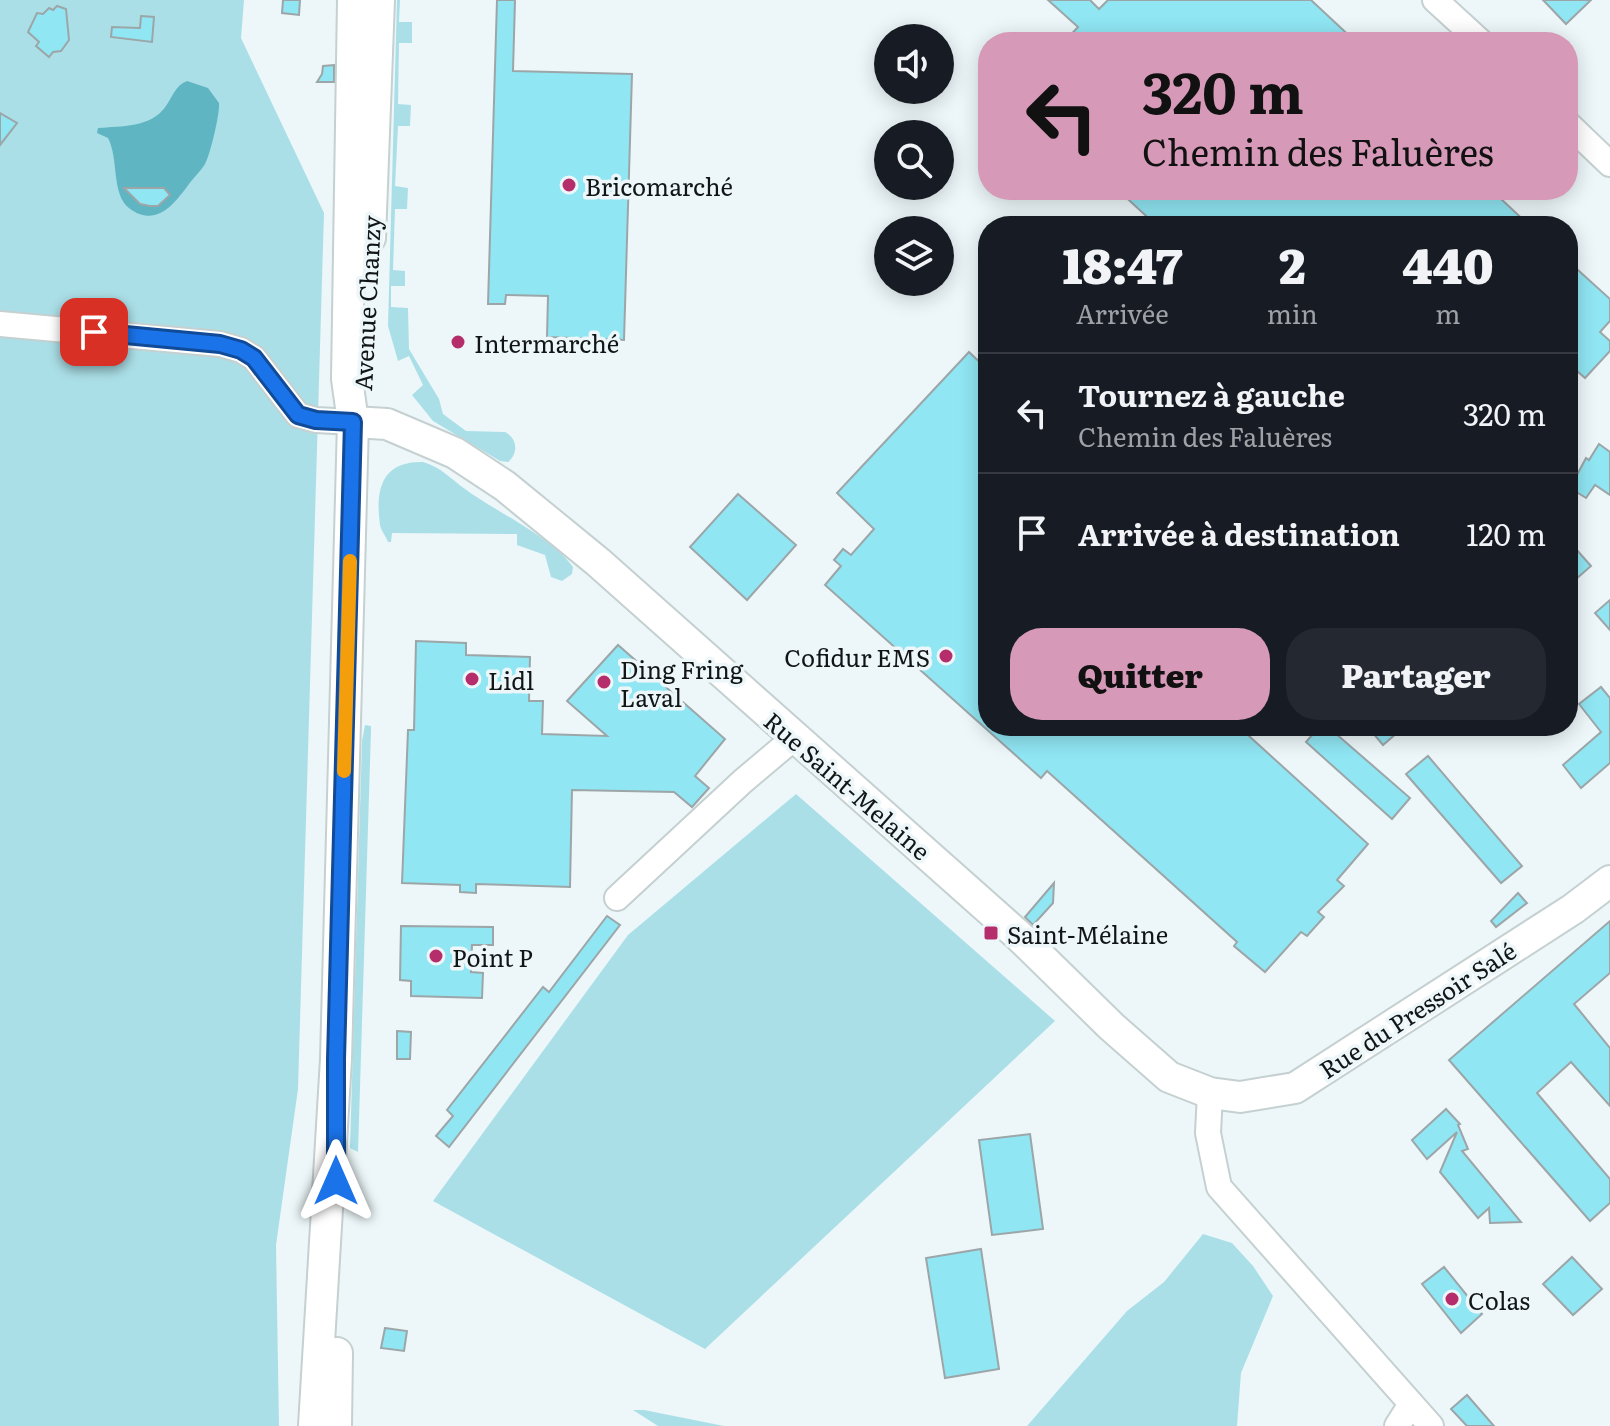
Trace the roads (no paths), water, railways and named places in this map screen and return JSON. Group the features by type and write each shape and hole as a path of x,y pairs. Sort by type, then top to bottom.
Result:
{"main road":[{"name":"Avenue Chanzy","path":"353,0 347,391 353,422"},
{"name":"Avenue Chanzy","path":"353,422 365,393 379,0"},
{"name":"Rue Saint-Melaine","path":"353,422 387,424 463,457 505,486 598,562 1019,936 1112,1027 1169,1077 1210,1093"},
{"path":"336,1426 336,1059 353,422"},
{"name":"Rue du Pressoir Salé","path":"1210,1093 1240,1097 1295,1088 1573,909 1610,881"},
{"path":"314,1426 336,1059"}],"street":[{"path":"1435,0 1470,32"},
{"path":"1578,134 1610,164"},
{"path":"0,324 220,344 241,350 254,358 298,415 316,420 353,422"},
{"path":"617,898 794,738"},
{"path":"1210,1093 1208,1133 1219,1187 1431,1426"},
{"path":"1397,1426 1411,1404"}],"place":[{"name":"Bricomarché","path":"569,185"},
{"name":"Intermarché","path":"458,342"},
{"name":"Cofidur EMS","path":"946,656"},
{"name":"Lidl","path":"472,679"},
{"name":"Ding Fring Laval","path":"604,682"},
{"name":"Saint-Mélaine","path":"991,933"},
{"name":"Point P","path":"436,956"},
{"name":"Colas","path":"1452,1299"}]}
